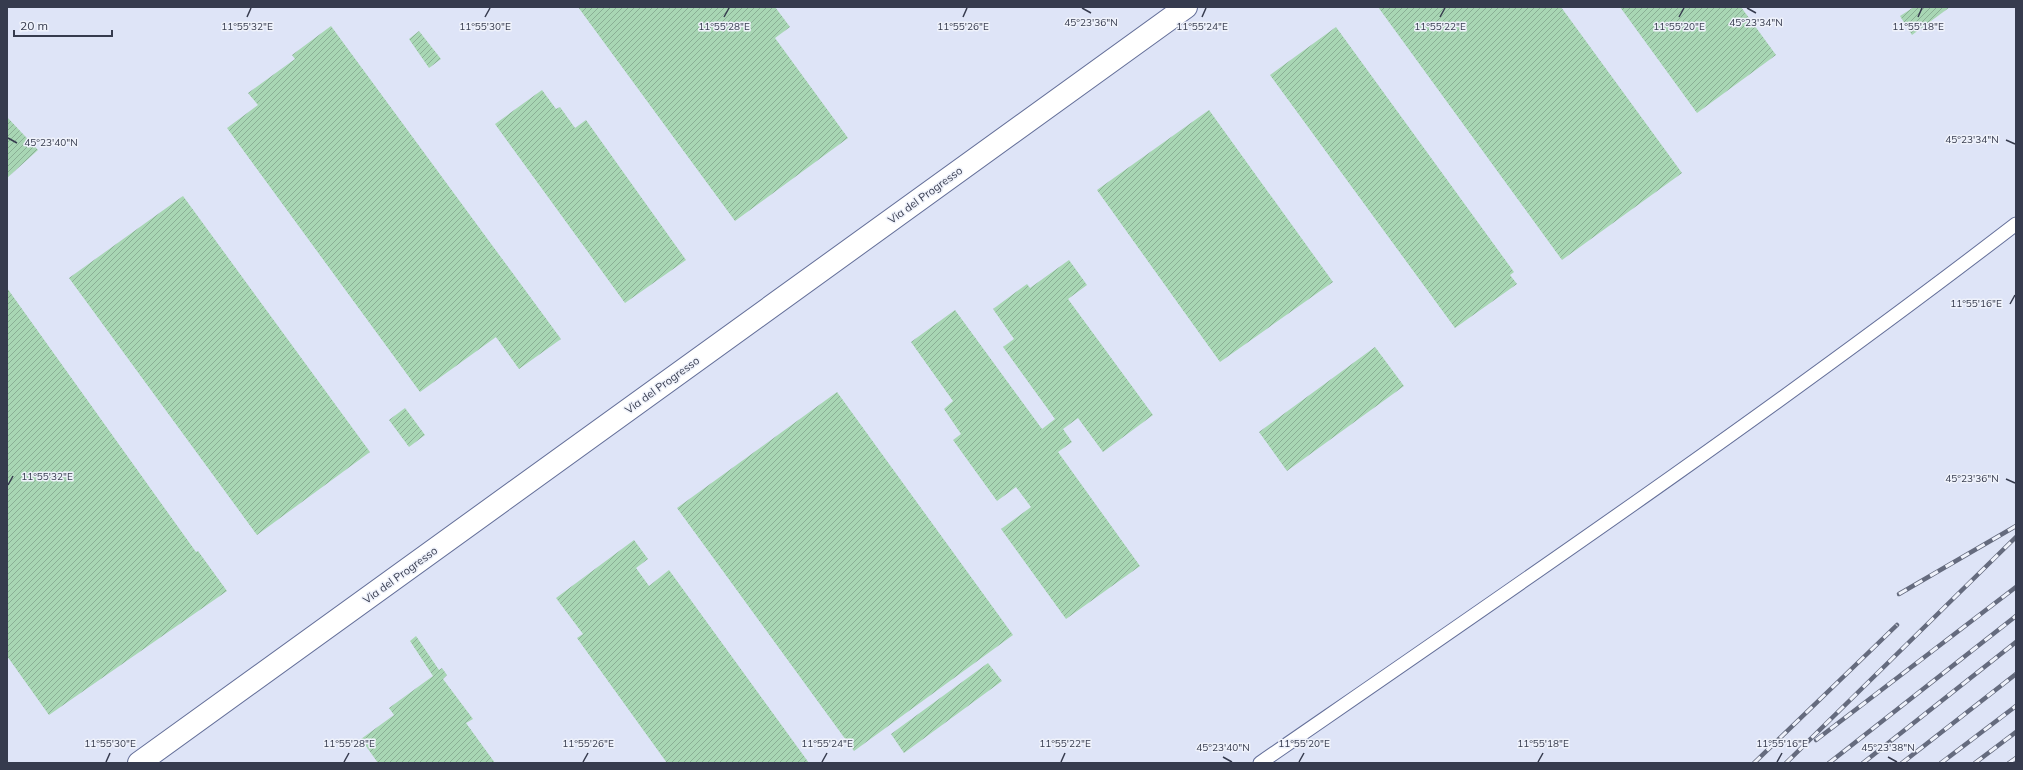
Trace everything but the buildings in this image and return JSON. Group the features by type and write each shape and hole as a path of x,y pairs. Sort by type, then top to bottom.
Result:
{"street":[{"name":"Via del Progresso","path":"138,763 1186,7"}],"lane":[{"path":"1260,763 1578,544 1903,311 2016,224"}],"railway":[{"path":"1899,594 2016,526"},
{"path":"1786,763 2016,537"},
{"path":"1816,740 2016,587"},
{"path":"1829,763 2016,616"},
{"path":"1754,763 1897,625"},
{"path":"1863,763 2016,642"},
{"path":"1902,763 2016,674"},
{"path":"1941,763 2016,706"},
{"path":"1975,763 2016,732"},
{"path":"2009,763 2016,758"}]}
